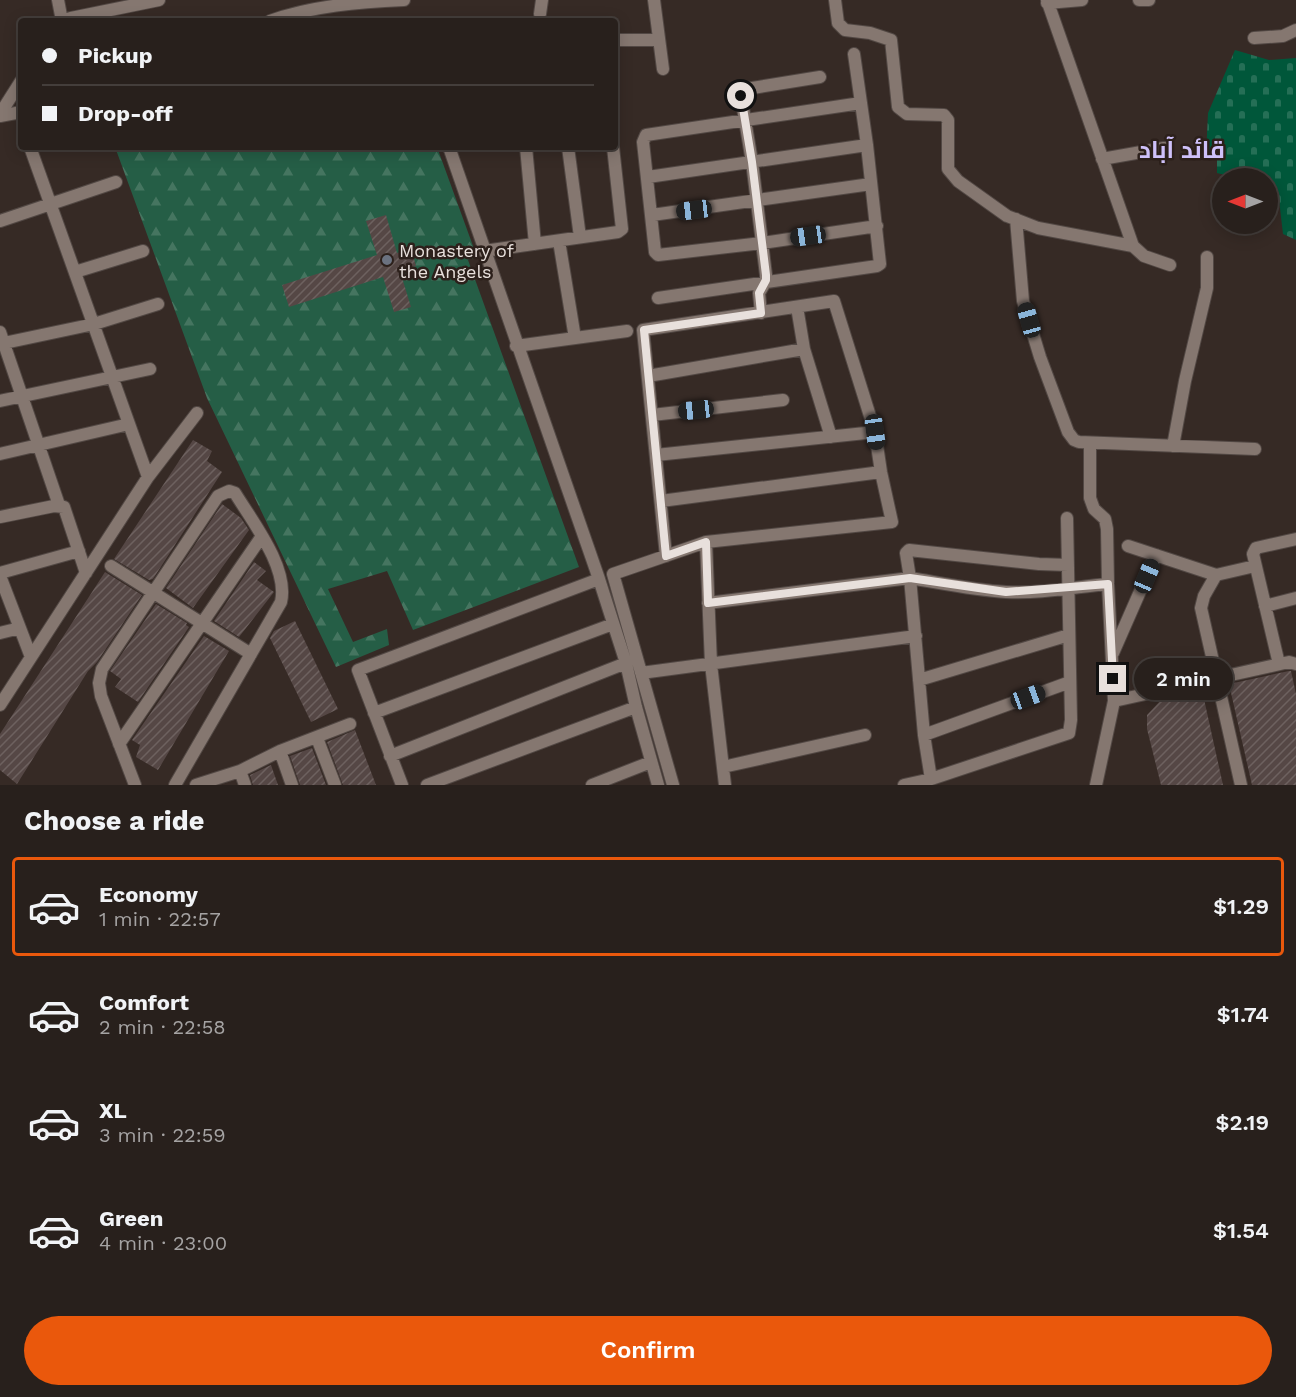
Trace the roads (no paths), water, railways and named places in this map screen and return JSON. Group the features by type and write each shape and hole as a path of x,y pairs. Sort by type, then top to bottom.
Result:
{"street":[{"path":"58,0 66,18"},
{"path":"76,18 159,0"},
{"path":"278,18 353,4 404,0"},
{"path":"540,14 542,0"},
{"path":"654,0 663,69"},
{"path":"835,0 838,23 844,30 870,33 891,40 898,107 907,114 944,115 948,120 948,169 958,181 1007,216 1038,228 1133,246"},
{"path":"1082,0 1047,2 1133,246 1144,256 1170,265"},
{"path":"1139,0 1149,0"},
{"path":"1254,38 1283,36 1296,30"},
{"path":"618,40 659,40"},
{"path":"658,298 878,266 881,262 854,54"},
{"path":"761,313 759,293 766,275 741,96 746,89 820,77"},
{"path":"18,86 0,115 18,116"},
{"path":"861,103 646,135 643,142 655,252 658,255 762,243 876,226"},
{"path":"648,177 867,146"},
{"path":"1102,159 1164,148"},
{"path":"31,150 148,477"},
{"path":"449,150 599,579 626,663 658,785"},
{"path":"526,150 535,244"},
{"path":"568,150 580,237"},
{"path":"484,251 559,241 622,229 614,150"},
{"path":"0,221 116,182"},
{"path":"652,215 871,184"},
{"path":"1016,219 1023,301 1040,357 1071,437 1079,442 1090,443 1255,449"},
{"path":"559,241 575,338"},
{"path":"75,272 143,251"},
{"path":"1173,446 1185,381 1207,288 1207,257"},
{"path":"666,556 644,330 834,302 875,432 892,522 706,542 666,556 613,574 673,785"},
{"path":"86,573 66,510 59,505 23,396 1,340 94,324 158,304"},
{"path":"797,307 804,350 831,436"},
{"path":"516,346 627,331"},
{"path":"648,376 804,350"},
{"path":"0,401 150,369"},
{"path":"652,415 783,400"},
{"path":"0,705 148,477 197,413"},
{"path":"0,454 129,424"},
{"path":"656,455 875,432"},
{"path":"1090,443 1089,498 1094,509 1106,522 1114,701 1096,785"},
{"path":"661,501 881,472"},
{"path":"135,785 101,696 99,682 102,669 218,496 229,491 235,493 262,536 282,579 281,602 175,785"},
{"path":"0,517 59,505"},
{"path":"904,785 931,779 1070,733 1067,518"},
{"path":"119,744 262,536"},
{"path":"1279,664 1253,554 1256,548 1296,539"},
{"path":"706,542 711,664 725,785"},
{"path":"1128,546 1216,575 1255,566"},
{"path":"931,779 924,735 906,553 909,550 1068,565"},
{"path":"31,657 0,575 79,551"},
{"path":"1112,657 1156,555"},
{"path":"111,566 251,654"},
{"path":"1216,575 1204,596 1201,608 1241,785"},
{"path":"708,603 910,578 1006,592 1108,584"},
{"path":"402,785 358,670 599,579"},
{"path":"1265,606 1296,598"},
{"path":"374,713 613,624"},
{"path":"0,633 20,628"},
{"path":"919,680 1069,635"},
{"path":"641,673 916,636"},
{"path":"390,756 626,663"},
{"path":"1114,701 1216,677 1279,664 1295,663"},
{"path":"924,735 1070,682"},
{"path":"427,785 636,707"},
{"path":"196,785 240,771 280,751 350,724"},
{"path":"723,767 865,735"},
{"path":"317,738 334,785"},
{"path":"280,751 292,785"},
{"path":"592,785 651,762"},
{"path":"240,771 245,785"}],"place":[{"name":"Monastery of the Angels","path":"387,260"}],"district":[{"name":"قائد آباد","path":"1182,150"}]}
